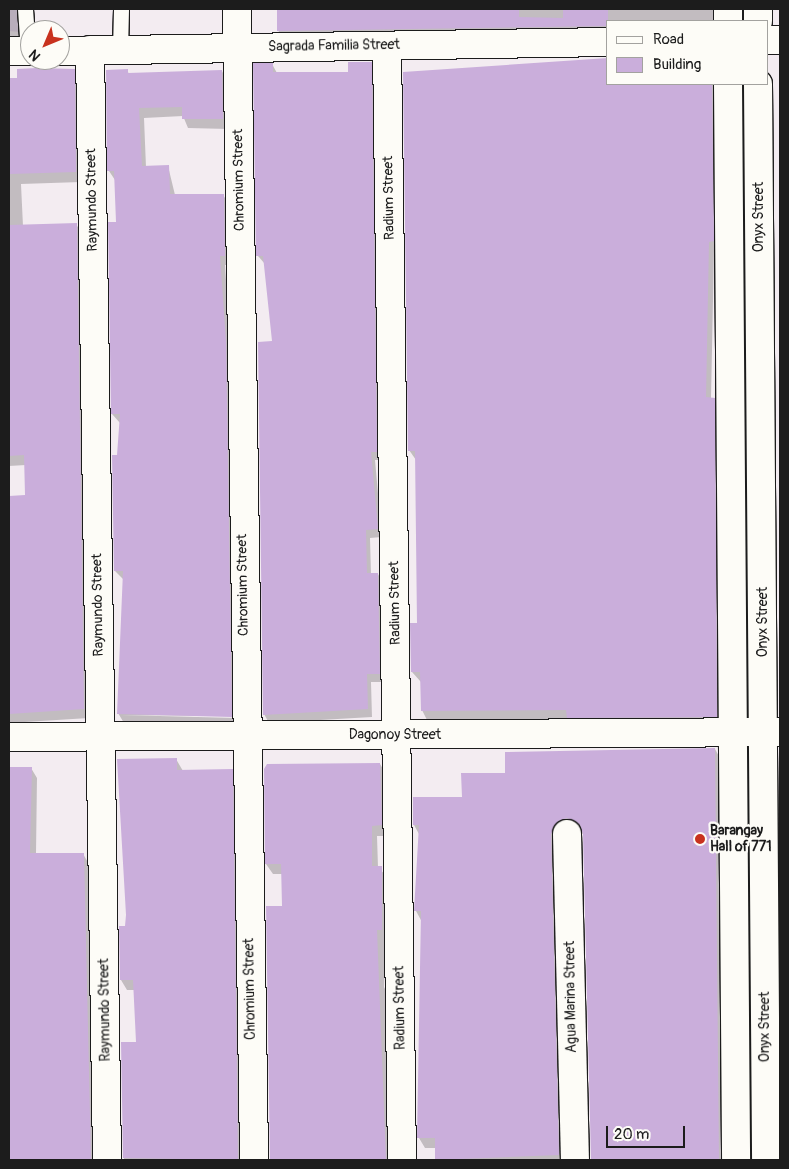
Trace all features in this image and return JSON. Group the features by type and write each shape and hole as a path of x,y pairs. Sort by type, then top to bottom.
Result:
{"street":[{"name":"Chromium Street","path":"237,9 245,736 254,1160"},
{"name":"Sagrada Familia Street","path":"70,50 606,42"},
{"name":"Radium Street","path":"387,46 402,1160"},
{"name":"Raymundo Street","path":"90,50 107,1160"},
{"path":"728,85 736,1160"},
{"name":"Onyx Street","path":"758,85 761,433 772,732 766,1160"},
{"path":"730,435 761,433"},
{"name":"Dagonoy Street","path":"9,737 772,732"},
{"name":"Agua Marina Street","path":"567,834 575,1160"}],"lane":[{"path":"120,50 121,9"}],"shaded area":[{"path":"9,9 32,9 31,20 20,20 20,32 9,31"}],"building":[{"path":"277,9 519,9 519,17 563,18 563,9 608,9 606,26 277,31"},
{"path":"606,58 606,85 712,85 714,241 709,242 706,397 715,398 717,717 567,718 566,710 421,711 420,672 411,672 410,623 417,623 415,451 408,451 403,72"},
{"path":"348,62 372,62 377,452 371,452 378,529 366,530 367,573 378,573 380,674 367,674 368,709 263,715 258,342 272,341 263,256 256,256 253,63 273,63 273,72 348,72"},
{"path":"17,69 75,69 76,172 9,174 9,78 17,78"},
{"path":"128,69 128,73 222,70 223,119 182,119 182,107 139,108 142,166 169,165 170,194 224,194 225,256 220,256 226,342 232,717 117,714 123,571 114,571 112,455 117,455 120,414 111,414 108,222 116,222 114,171 107,171 106,70"},
{"path":"77,223 84,709 9,714 9,496 25,495 24,455 9,456 9,225"},
{"path":"715,748 719,1160 591,1160 583,834 580,825 567,818 558,821 551,834 559,1155 435,1160 435,1138 417,1138 421,911 414,911 419,825 413,825 413,797 462,797 461,773 505,773 505,752"},
{"path":"177,758 177,770 233,769 238,1160 123,1158 121,1042 136,1042 133,980 120,980 119,926 125,926 126,915 117,759"},
{"path":"380,763 382,825 372,826 372,866 382,866 382,930 377,930 386,1160 270,1160 266,906 282,906 281,864 265,864 264,769 267,764"},
{"path":"9,767 32,767 30,853 84,853 91,1160 9,1160"}],"place":[{"name":"Barangay Hall of 771","path":"700,839"}]}
